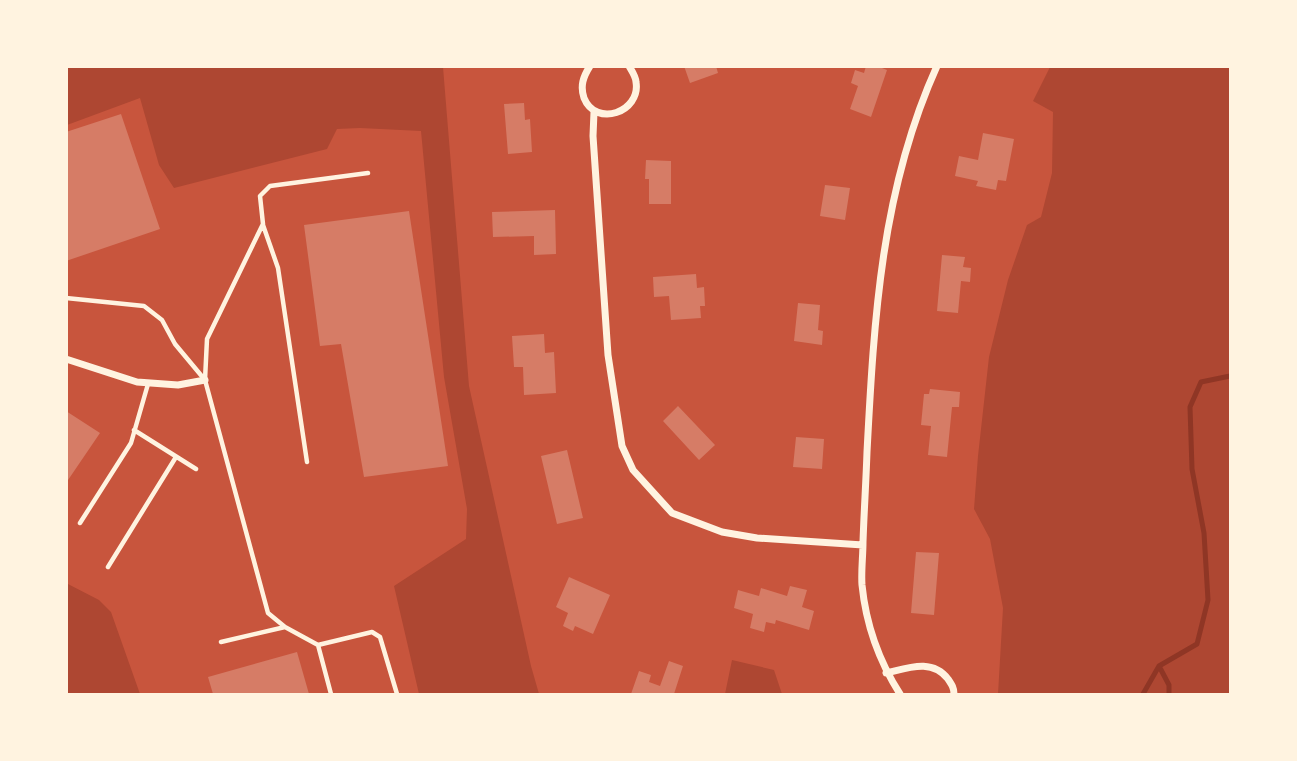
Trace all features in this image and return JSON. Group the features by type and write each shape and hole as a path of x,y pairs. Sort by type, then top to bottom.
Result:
{"street":[{"path":"590,66 584,75 581,88 585,102 594,112 609,116 628,106 635,93 636,81 629,66"},
{"path":"900,695 887,673 870,631 862,583 873,353 882,265 894,193 911,135 937,66"},
{"path":"594,112 593,136 608,355 622,446 633,470 672,513 712,529 757,538 863,545"},
{"path":"66,359 148,384 178,386 205,380"},
{"path":"887,673 921,665 933,667 949,680 954,687 954,695"}],"lane":[{"path":"307,462 278,268 263,224 260,196 270,186 368,173"},
{"path":"263,224 207,339 205,380 268,613 318,645 372,632 380,637 397,695"},
{"path":"66,298 144,306 162,320 174,344 205,380"},
{"path":"79,523 131,443 148,384"},
{"path":"135,430 196,469"},
{"path":"108,567 176,457"},
{"path":"221,642 285,626"},
{"path":"318,645 331,695"}],"shaded area":[{"path":"66,67 443,67 469,386 539,694 419,694 394,586 466,539 467,509 444,377 421,131 337,129 327,149 174,188 159,165 140,98 67,125"},
{"path":"1050,67 1230,67 1230,694 998,694 1003,608 990,539 974,509 978,456 989,357 1008,280 1027,225 1041,217 1052,173 1053,112 1033,101"},
{"path":"66,583 99,600 111,612 140,694 67,694"},
{"path":"732,660 774,670 782,694 725,694"}],"building":[{"path":"684,66 716,66 718,73 690,83"},
{"path":"866,66 887,70 871,117 850,109 858,86 851,83 855,70 864,73"},
{"path":"524,103 525,120 530,119 532,152 508,154 504,104"},
{"path":"121,114 160,229 66,261 66,132"},
{"path":"983,133 1014,139 1006,181 998,180 996,190 976,186 978,181 955,176 959,156 978,160"},
{"path":"646,160 671,161 671,204 649,204 649,179 645,179"},
{"path":"825,185 850,188 845,220 820,216"},
{"path":"555,210 556,254 534,255 534,236 493,237 492,212"},
{"path":"409,211 448,466 364,477 341,344 320,346 304,225"},
{"path":"942,255 965,257 963,267 971,268 970,282 961,281 958,313 937,311"},
{"path":"696,274 697,288 704,287 705,306 700,306 701,318 671,320 669,296 654,297 653,277"},
{"path":"798,303 820,305 818,330 823,331 822,345 794,341"},
{"path":"544,334 545,353 554,352 556,393 524,395 523,367 514,367 512,336"},
{"path":"930,389 960,392 959,407 952,407 947,457 928,455 931,426 921,425 924,394 929,394"},
{"path":"678,406 715,445 699,460 663,421"},
{"path":"66,411 100,433 66,483"},
{"path":"796,437 824,439 822,469 793,467"},
{"path":"567,450 583,518 557,524 541,456"},
{"path":"916,552 939,553 934,615 911,613"},
{"path":"569,577 610,595 593,634 575,626 573,631 563,626 568,613 556,607"},
{"path":"790,586 807,590 802,607 814,611 809,630 776,620 775,624 766,622 764,632 750,628 753,614 734,608 738,590 759,596 761,588 787,596"},
{"path":"297,652 309,694 213,694 208,677"},
{"path":"669,661 683,666 674,694 631,694 639,671 651,675 649,682 660,686"}],"waterway":[{"path":"1169,694 1169,685 1159,666 1197,644 1208,600 1204,533 1192,469 1190,407 1201,382 1230,376"},
{"path":"1143,694 1159,666"}]}
